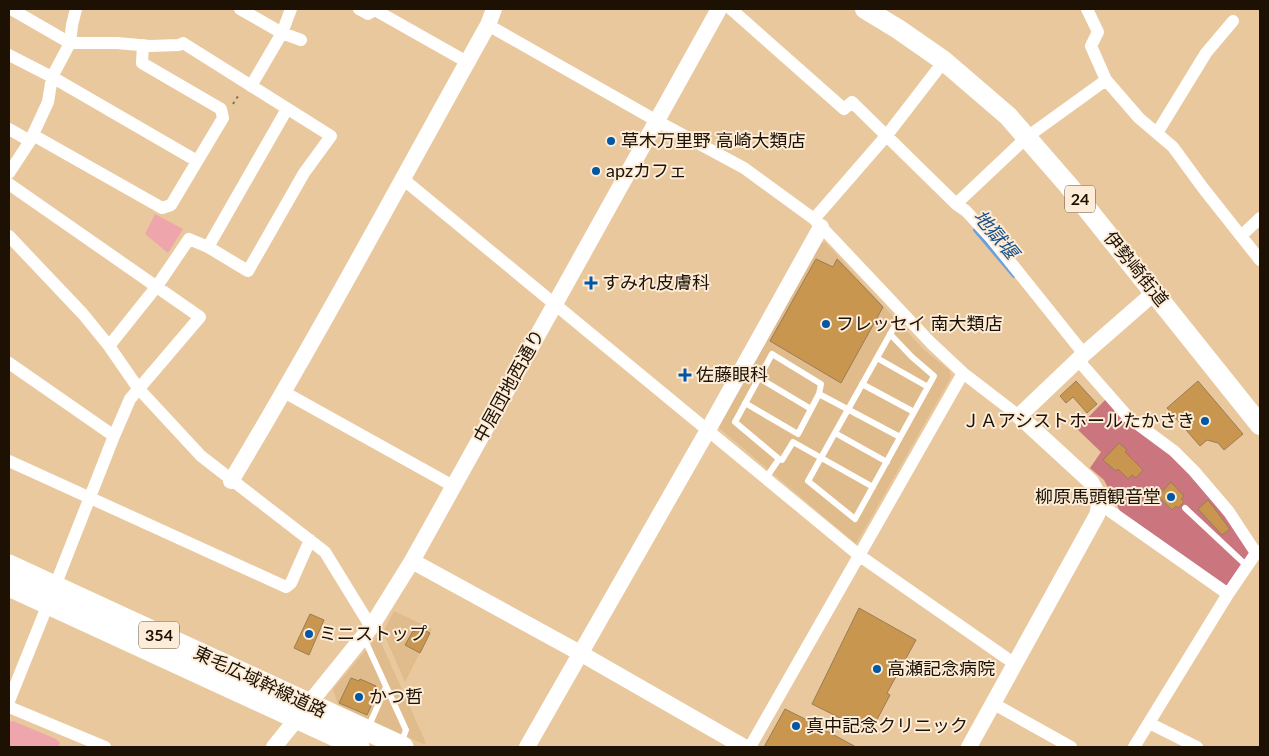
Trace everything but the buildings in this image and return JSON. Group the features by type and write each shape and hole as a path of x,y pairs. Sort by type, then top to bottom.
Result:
{"highway":[{"name":"東毛広域幹線道路","path":"9,565 52,595 363,739 401,747"},
{"name":"東毛広域幹線道路","path":"9,586 52,595"}],"main road":[{"name":"伊勢崎街道","path":"865,9 944,61 1008,116 1155,292 1260,426"}],"street":[{"path":"12,9 70,43 179,45 183,42 331,136 304,173 248,271 208,247 189,239 157,286 109,346"},
{"path":"9,173 31,138 48,102 52,77 70,43 76,9"},
{"path":"240,9 282,33 301,40"},
{"path":"249,84 282,33 292,9"},
{"path":"359,9 368,14 376,10 467,62"},
{"path":"231,481 284,392 403,179 488,25 494,9"},
{"name":"中居団地西通り","path":"274,747 367,632 412,561 719,9"},
{"path":"731,9 844,109 852,102 956,204 966,211 991,238 1128,417 1174,451 1229,512 1258,552 1228,594 1134,747"},
{"path":"1087,9 1098,32 1091,46 1106,80 1139,118 1173,147 1260,260"},
{"path":"1157,133 1206,52 1233,21"},
{"path":"488,25 656,121 744,168 817,223 931,344 964,373 1019,416 1091,482 1098,493 1100,504 1097,515 970,747"},
{"path":"9,129 31,138 162,208 171,205 223,118 222,112 221,109 142,63 143,45"},
{"path":"9,54 196,161"},
{"path":"527,747 708,430 817,223 944,61"},
{"path":"956,204 1027,137 1106,80"},
{"path":"208,247 287,109"},
{"path":"403,179 860,556 1015,664"},
{"path":"9,184 200,317 130,399 9,701"},
{"path":"1241,236 1260,218"},
{"path":"9,236 83,314 109,346 138,388 201,456 325,552 367,632"},
{"path":"1019,416 1081,357 1155,292"},
{"path":"9,363 114,436"},
{"path":"750,747 964,373"},
{"path":"284,392 453,486"},
{"path":"9,461 286,587 291,583 310,540"},
{"path":"1100,504 1228,594"},
{"path":"412,561 580,653 744,747"},
{"path":"994,704 1071,747"},
{"path":"9,706 105,747"},
{"path":"1148,723 1197,747"}],"lane":[{"path":"890,334 934,376 855,519 808,482 848,409 877,358 890,334 902,313"},
{"path":"766,478 779,459 782,460 798,434 819,394 821,384 772,354 736,422 779,459"},
{"path":"877,358 928,387"},
{"path":"759,378 811,409"},
{"path":"862,384 914,412"},
{"path":"819,394 900,437"},
{"path":"745,403 798,434"},
{"path":"835,433 886,462"},
{"path":"793,442 873,487"},
{"path":"1185,508 1247,566"},
{"path":"367,632 386,687 406,730 401,747"},
{"path":"363,739 386,687"}],"path":[{"path":"222,112 228,111 249,84"}],"shaded area":[{"path":"155,214 183,229 168,253 145,234"},
{"path":"825,242 924,350 949,370 951,377 856,544 717,426 820,243"},
{"path":"1106,399 1170,452 1227,513 1251,552 1227,587 1121,513 1104,480 1090,468 1101,452 1077,429"},
{"path":"394,611 432,629 405,682 383,632"},
{"path":"378,636 426,743 423,744 338,705 333,689"},
{"path":"13,721 56,739 60,743 58,747 9,747 9,722"}],"waterway":[{"name":"地獄堰","path":"975,230 1014,276"}],"place":[{"name":"草木万里野 高崎大類店","path":"611,141"},
{"name":"apzカフェ","path":"596,171"},
{"name":"すみれ皮膚科","path":"591,283"},
{"name":"フレッセイ 南大類店","path":"826,324"},
{"name":"佐藤眼科","path":"685,375"},
{"name":"ＪＡアシストホールたかさき","path":"1205,421"},
{"name":"柳原馬頭観音堂","path":"1171,497"},
{"name":"ミニストップ","path":"309,634"},
{"name":"高瀬記念病院","path":"877,669"},
{"name":"かつ哲","path":"359,697"},
{"name":"真中記念クリニック","path":"796,726"}]}
